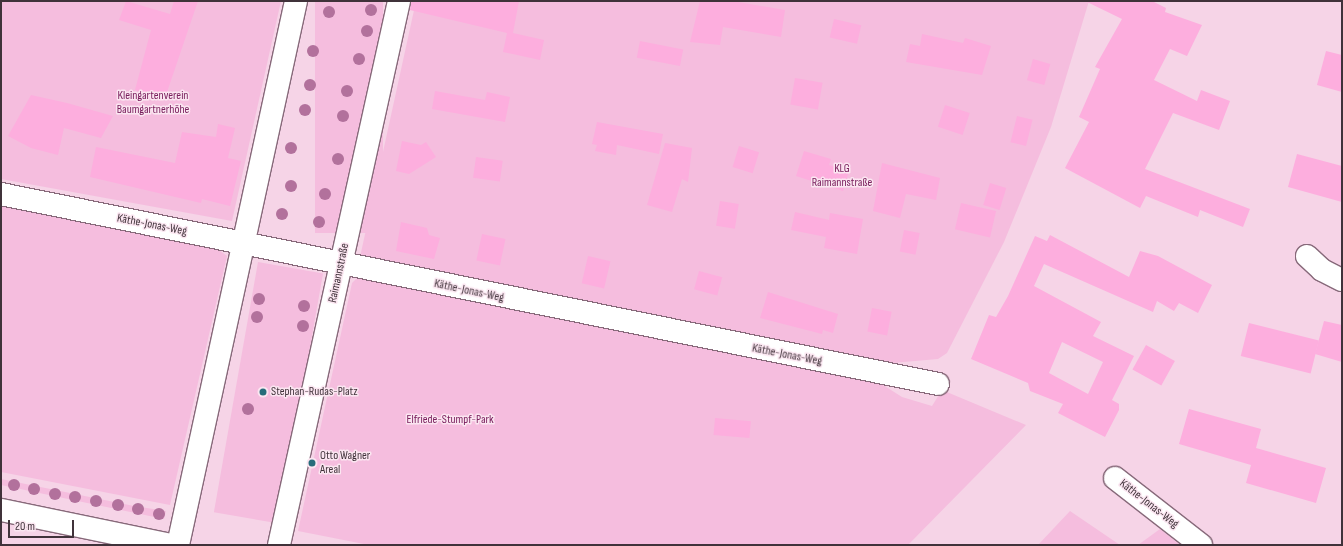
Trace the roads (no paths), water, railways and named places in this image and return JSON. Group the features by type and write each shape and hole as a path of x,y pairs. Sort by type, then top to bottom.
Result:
{"street":[{"path":"178,545 296,1"},
{"name":"Raimannstraße","path":"279,545 399,1"},
{"name":"Käthe-Jonas-Weg","path":"1,194 938,384"},
{"path":"1307,256 1322,270 1342,280"},
{"name":"Käthe-Jonas-Weg","path":"1115,478 1201,545"},
{"path":"1,510 172,545"}],"place":[{"name":"Stephan-Rudas-Platz","path":"263,392"},
{"name":"Otto Wagner Areal","path":"312,463"}],"park label":[{"name":"Kleingartenverein Baumgartnerhöhe","path":"153,103"},
{"name":"KLG Raimannstraße","path":"842,176"},
{"name":"Elfriede-Stumpf-Park","path":"450,420"}]}
